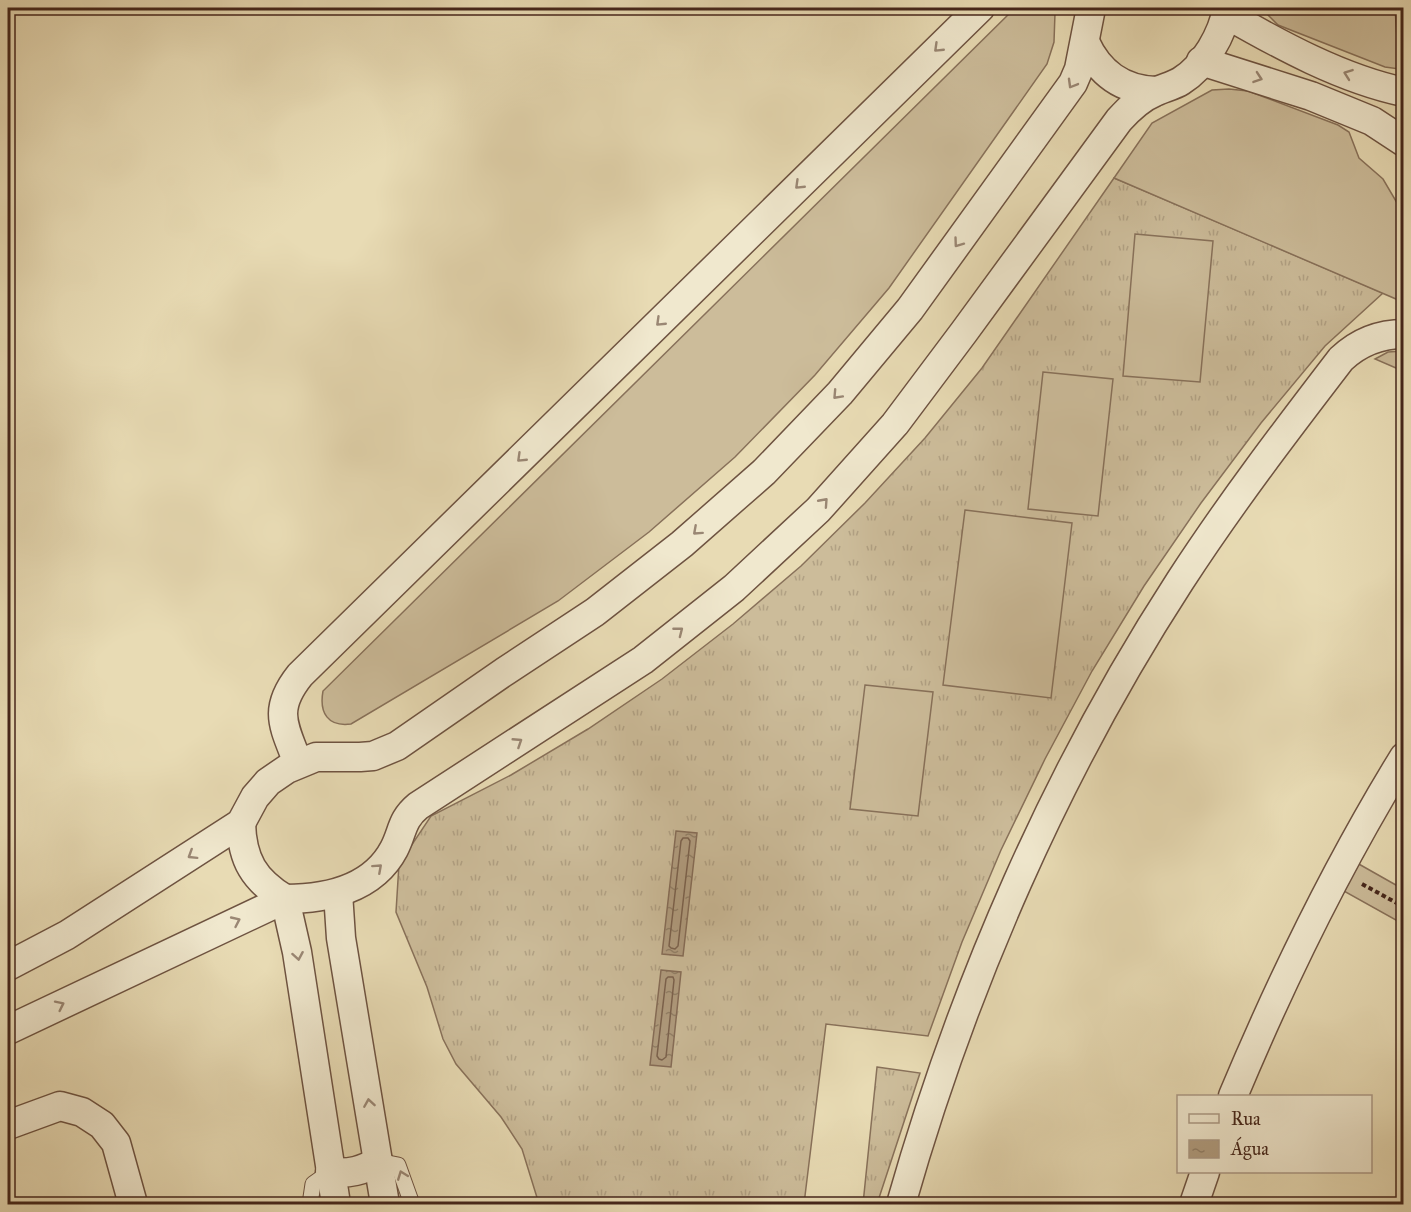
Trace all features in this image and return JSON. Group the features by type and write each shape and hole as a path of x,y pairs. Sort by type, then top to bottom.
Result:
{"street":[{"path":"298,763 283,723 282,712 288,692 300,675 980,8"},
{"path":"8,966 67,935 241,823 255,797 268,782 298,763 316,757 373,756 397,746 595,612 682,544 764,472 840,393 910,309 1073,83 1079,69 1091,8"},
{"path":"8,1030 285,899 322,897 338,893 377,872 393,850 407,816 418,806 643,660 734,588 818,510 895,424 1119,120 1142,99 1181,80 1201,61 1221,30 1226,11 1267,38 1327,66 1404,92"},
{"path":"1085,42 1097,65 1117,82 1142,91 1156,91"},
{"path":"1201,61 1311,96 1372,121 1404,142"},
{"path":"902,1204 921,1134 989,949 1045,823 1108,701 1185,573 1257,469 1341,359 1370,339 1404,334"},
{"path":"1233,1095 1316,911 1371,810 1404,757"},
{"path":"241,823 242,842 247,859 256,876 269,889 285,899 297,952 336,1204"},
{"path":"338,893 341,938 385,1204"},
{"path":"8,1125 60,1106 82,1112 102,1125 116,1143 132,1204"},
{"path":"330,1172 360,1171 378,1161"},
{"path":"1194,1204 1205,1173"}],"lane":[{"path":"378,1161 398,1165 412,1204"},
{"path":"310,1204 313,1184 330,1172"}],"path":[{"path":"1338,871 1404,907"}],"green space":[{"path":"1015,8 1058,8 1055,13 1054,42 1047,64 889,288 815,375 735,457 649,532 558,601 351,724 331,721 322,706 323,691"},
{"path":"1264,8 1395,8 1399,69 1385,67 1278,25"},
{"path":"1395,8 1403,8 1403,69 1399,69"},
{"path":"1212,90 1248,91 1338,125 1349,132 1359,158 1383,179 1403,213 1403,302 1114,178 1152,123"},
{"path":"1114,178 1383,293 1325,346 1261,423 1201,503 1144,586 1092,671 1045,759 1001,850 962,942 928,1036 826,1024 804,1204 539,1204 522,1149 501,1117 456,1064 443,1039 427,987 396,912 399,864 431,816 511,775 588,729 662,679 733,624 801,566 865,503 925,438 982,368"},
{"path":"1135,234 1213,241 1200,382 1123,376"},
{"path":"1403,351 1403,371 1375,359 1388,352"},
{"path":"1043,372 1113,379 1098,516 1028,509"},
{"path":"965,510 1072,523 1051,698 943,685"},
{"path":"865,685 933,692 918,816 850,809"},
{"path":"1357,863 1403,889 1403,924 1342,890"},
{"path":"877,1067 920,1073 877,1204 863,1204"}],"water":[{"path":"676,831 697,833 683,956 662,954"},
{"path":"661,970 681,972 671,1067 650,1065"}]}
